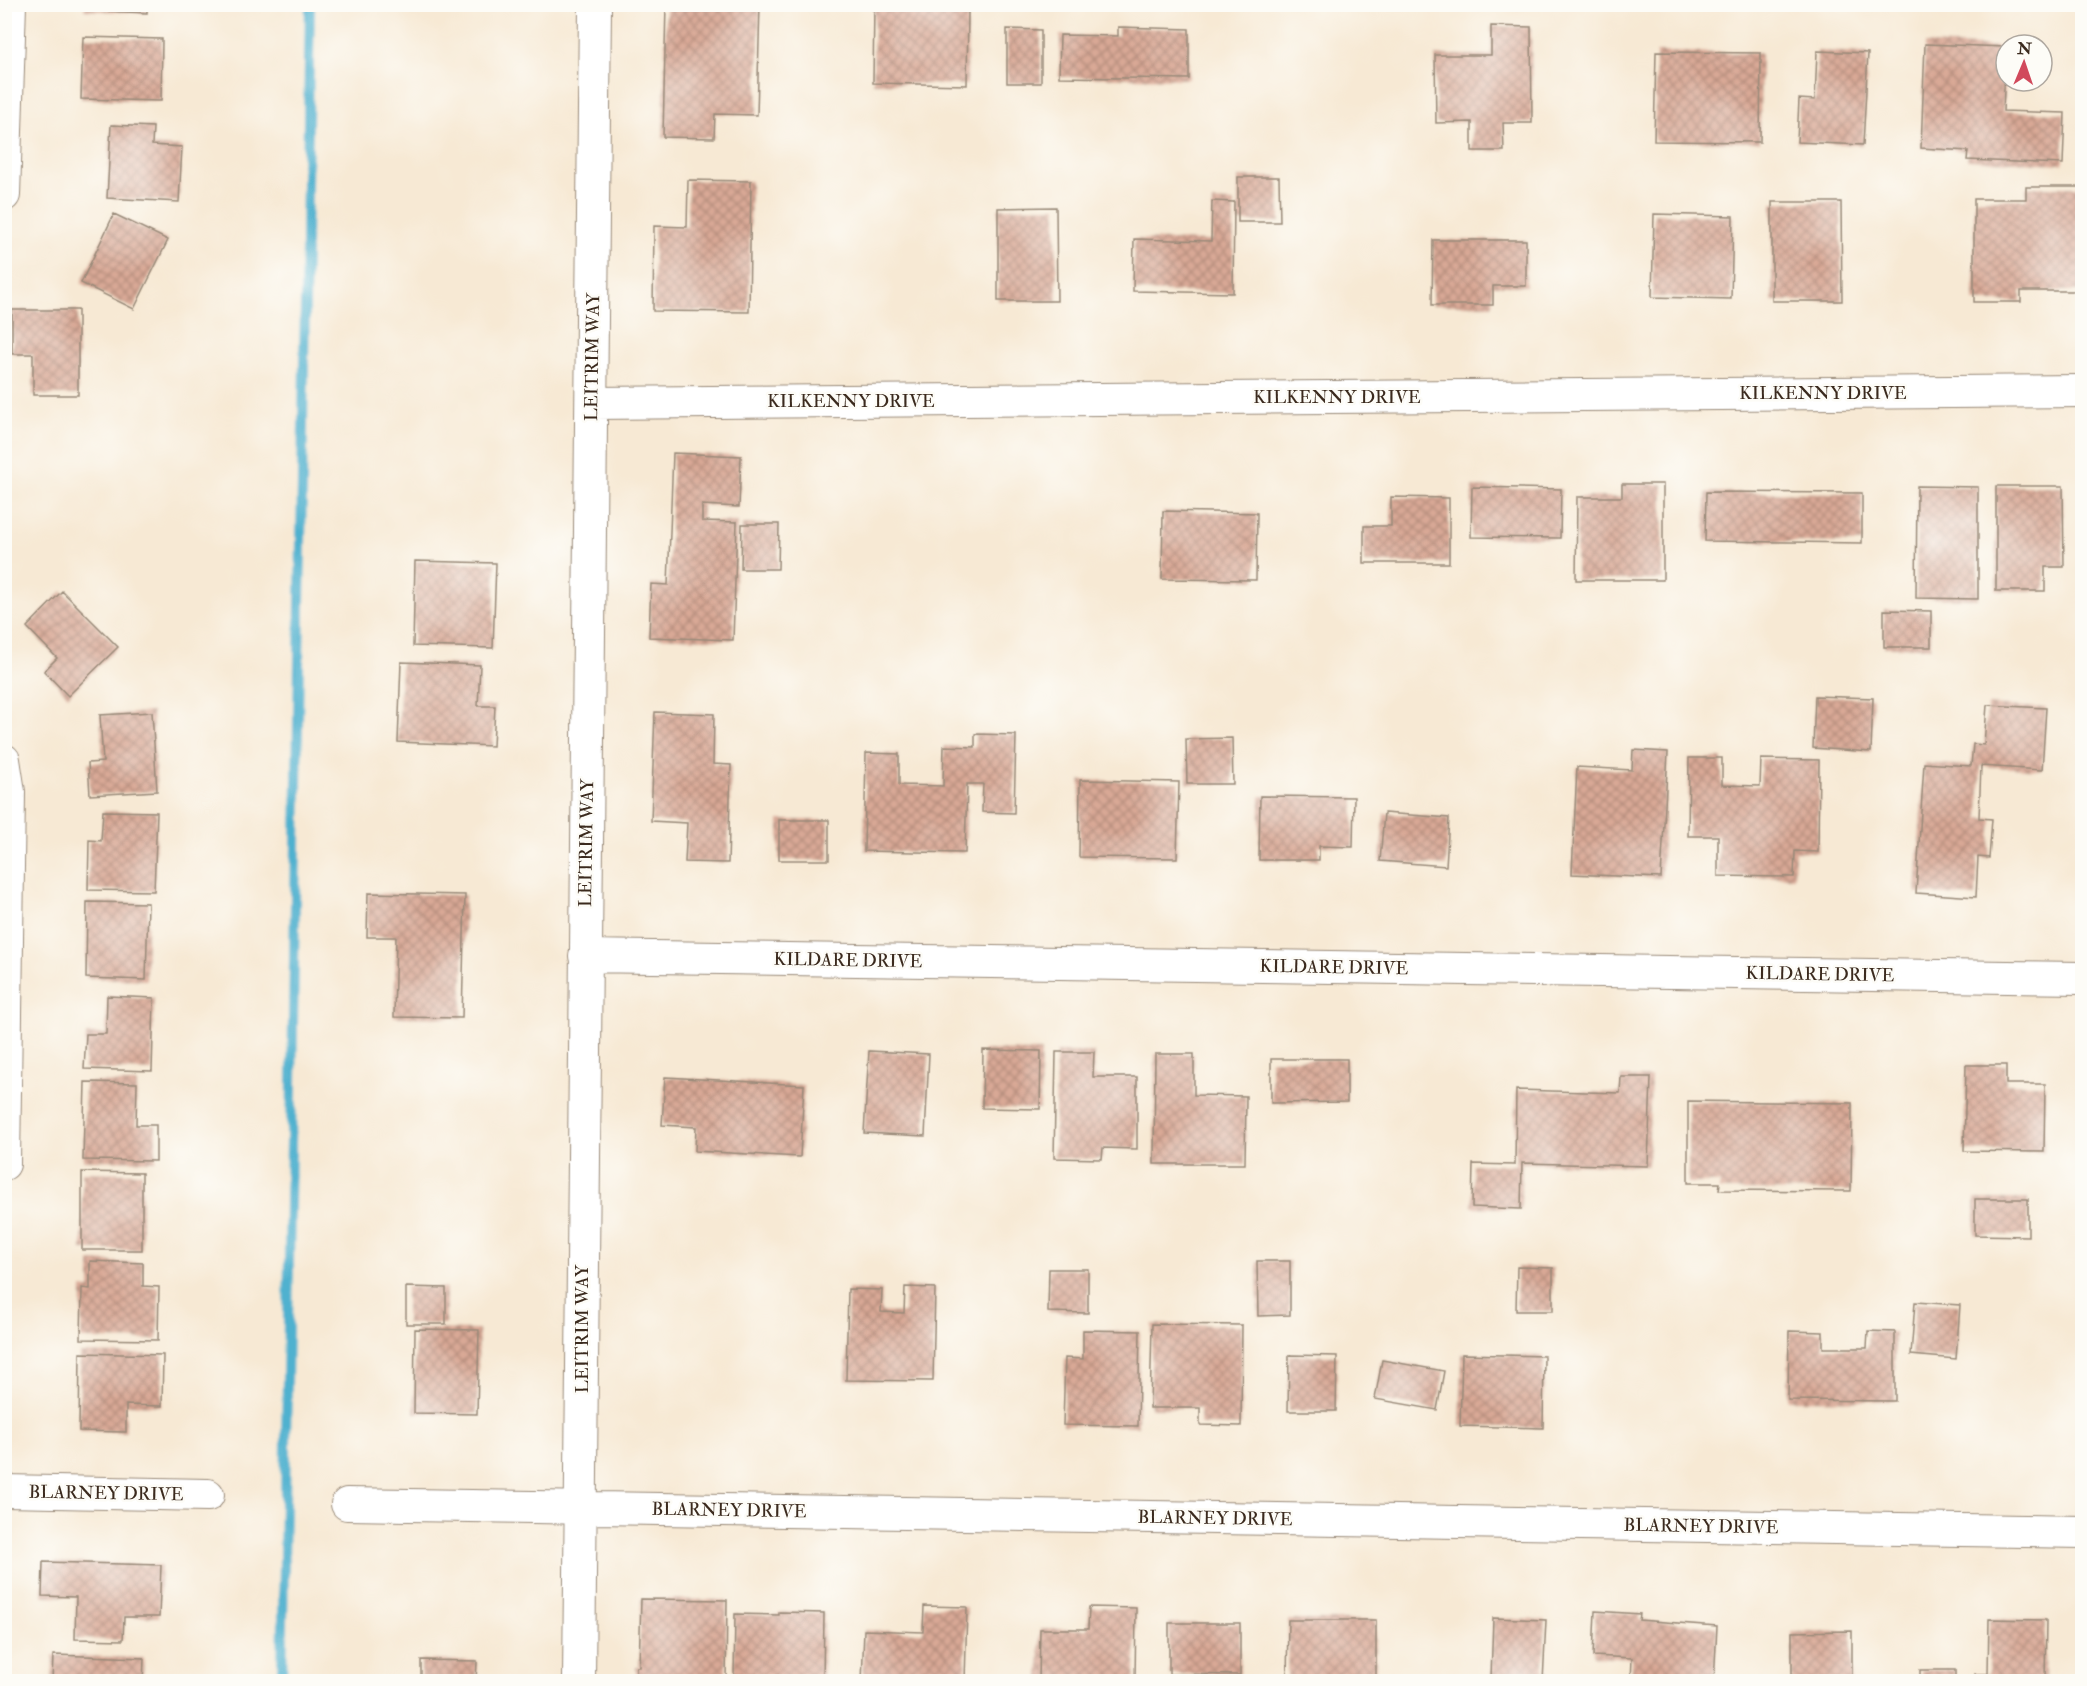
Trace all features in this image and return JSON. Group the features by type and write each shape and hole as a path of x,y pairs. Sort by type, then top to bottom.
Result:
{"street":[{"path":"4,195 10,4"},
{"name":"LEITRIM WAY","path":"579,1682 595,4"},
{"name":"KILKENNY DRIVE","path":"592,403 2082,391"},
{"path":"4,1164 9,792 5,767"},
{"name":"KILDARE DRIVE","path":"585,956 2082,978"},
{"name":"BLARNEY DRIVE","path":"4,1491 208,1495"},
{"name":"BLARNEY DRIVE","path":"347,1504 2082,1532"}],"building":[{"path":"85,4 147,4 147,13 84,10"},
{"path":"666,4 760,4 757,115 715,114 714,138 663,137"},
{"path":"874,4 912,4 912,11 968,11 967,85 873,83"},
{"path":"1491,26 1531,27 1532,123 1503,123 1504,151 1472,151 1472,122 1436,123 1435,55 1491,55"},
{"path":"1118,27 1189,29 1189,79 1059,77 1060,35 1118,36"},
{"path":"1007,29 1041,30 1041,83 1007,83"},
{"path":"83,37 162,39 161,101 81,99"},
{"path":"1925,44 1994,47 1994,93 2004,93 2003,111 2065,113 2063,164 1967,160 1968,151 1921,148"},
{"path":"1817,51 1868,53 1863,145 1797,142 1799,99 1815,100"},
{"path":"1656,52 1761,53 1760,142 1654,141"},
{"path":"111,125 153,127 152,145 182,147 179,202 107,198"},
{"path":"1238,177 1279,177 1280,222 1238,222"},
{"path":"688,180 751,181 749,312 653,311 654,226 687,227"},
{"path":"2026,187 2082,187 2081,291 2021,291 2021,302 1974,302 1974,199 2026,199"},
{"path":"1212,201 1234,202 1233,293 1133,291 1134,239 1211,241"},
{"path":"1772,202 1841,202 1842,301 1772,301"},
{"path":"1056,207 1057,301 998,301 998,208"},
{"path":"114,214 168,240 134,309 81,283"},
{"path":"1654,214 1733,216 1731,299 1652,297"},
{"path":"1433,240 1526,240 1526,286 1493,286 1493,305 1432,305"},
{"path":"12,310 78,310 78,395 33,395 33,354 12,354"},
{"path":"673,453 741,456 739,507 702,505 702,521 737,522 733,640 649,637 651,584 668,585"},
{"path":"1622,484 1663,484 1663,580 1576,580 1577,497 1622,497"},
{"path":"1917,486 1978,487 1978,599 1916,598"},
{"path":"1996,486 2063,486 2064,567 2045,567 2045,591 1996,591"},
{"path":"1472,487 1561,489 1560,538 1471,537"},
{"path":"1706,492 1862,493 1862,543 1705,541"},
{"path":"1391,497 1449,498 1449,563 1364,563 1364,526 1391,526"},
{"path":"1163,511 1257,513 1256,580 1162,579"},
{"path":"742,524 779,524 778,569 741,569"},
{"path":"415,561 496,563 493,648 413,646"},
{"path":"62,591 118,647 68,696 44,671 57,658 27,627"},
{"path":"1884,610 1931,611 1931,647 1884,647"},
{"path":"401,662 480,665 478,706 495,706 493,746 398,742"},
{"path":"1815,696 1873,698 1871,752 1813,748"},
{"path":"1987,705 2046,708 2042,770 1981,766 1979,818 1992,819 1989,858 1978,857 1976,897 1916,893 1924,763 1971,766 1973,744 1984,745"},
{"path":"152,712 157,791 90,795 88,763 103,762 100,715"},
{"path":"655,712 714,714 713,764 731,765 728,863 685,862 687,823 651,821"},
{"path":"975,734 1016,735 1014,813 982,812 983,784 967,784 965,853 864,851 866,753 899,754 899,785 943,786 944,746 975,747"},
{"path":"1232,738 1233,784 1187,784 1186,739"},
{"path":"1633,750 1668,752 1661,878 1572,874 1577,767 1632,770"},
{"path":"1689,758 1722,758 1722,785 1760,786 1761,759 1819,760 1818,852 1795,851 1794,877 1718,876 1718,836 1688,836"},
{"path":"1080,780 1179,782 1177,858 1079,857"},
{"path":"1260,796 1354,797 1353,847 1319,846 1319,860 1259,860"},
{"path":"103,811 157,812 154,891 88,890 89,840 101,841"},
{"path":"1384,813 1449,818 1446,866 1380,861"},
{"path":"779,820 829,820 829,860 779,860"},
{"path":"368,893 465,895 462,1018 394,1017 396,937 367,937"},
{"path":"87,902 148,903 146,980 86,978"},
{"path":"107,996 154,998 152,1071 84,1069 86,1034 106,1034"},
{"path":"983,1050 1041,1051 1040,1109 982,1108"},
{"path":"869,1051 929,1054 925,1136 864,1133"},
{"path":"1056,1052 1094,1052 1093,1077 1137,1077 1137,1149 1103,1148 1102,1159 1054,1158"},
{"path":"1155,1054 1194,1054 1194,1095 1246,1096 1245,1164 1154,1164"},
{"path":"1271,1059 1347,1059 1347,1102 1271,1103"},
{"path":"1966,1065 2006,1065 2006,1084 2045,1084 2044,1152 1964,1151"},
{"path":"665,1077 804,1085 800,1157 695,1151 696,1127 662,1125"},
{"path":"1621,1077 1651,1077 1648,1166 1522,1163 1521,1209 1472,1207 1473,1164 1515,1165 1516,1090 1620,1093"},
{"path":"85,1082 137,1083 136,1125 156,1125 156,1161 83,1160"},
{"path":"1688,1101 1852,1103 1851,1191 1719,1190 1720,1183 1688,1183"},
{"path":"82,1172 142,1173 142,1250 82,1250"},
{"path":"1975,1199 2028,1199 2028,1236 1975,1235"},
{"path":"90,1261 143,1263 143,1286 159,1287 158,1340 81,1339 82,1288 90,1289"},
{"path":"1257,1261 1290,1261 1290,1315 1258,1316"},
{"path":"1517,1267 1553,1268 1553,1311 1516,1311"},
{"path":"1049,1269 1088,1269 1088,1313 1048,1312"},
{"path":"406,1287 446,1288 446,1324 406,1324"},
{"path":"905,1287 935,1288 933,1381 846,1380 848,1289 882,1290 881,1312 904,1313"},
{"path":"1915,1302 1960,1305 1956,1359 1911,1355"},
{"path":"1152,1324 1242,1325 1241,1426 1200,1425 1200,1408 1150,1408"},
{"path":"415,1329 479,1330 477,1414 414,1413"},
{"path":"1083,1330 1140,1331 1138,1426 1063,1425 1065,1358 1083,1359"},
{"path":"1789,1331 1823,1332 1823,1348 1867,1348 1868,1331 1895,1332 1895,1401 1788,1400"},
{"path":"80,1353 163,1355 162,1406 126,1405 126,1432 79,1431"},
{"path":"1462,1354 1544,1356 1543,1428 1460,1426"},
{"path":"1289,1355 1337,1356 1336,1411 1288,1411"},
{"path":"1382,1360 1444,1371 1437,1410 1375,1399"},
{"path":"43,1562 161,1565 159,1617 124,1617 123,1640 75,1639 76,1597 42,1596"},
{"path":"641,1599 727,1600 726,1682 636,1682 636,1667 639,1667"},
{"path":"924,1606 967,1607 965,1682 862,1682 864,1630 923,1632"},
{"path":"1089,1607 1136,1608 1135,1682 1039,1682 1040,1629 1088,1629"},
{"path":"1595,1611 1640,1614 1639,1620 1717,1626 1714,1682 1631,1682 1632,1658 1593,1656"},
{"path":"779,1612 824,1613 823,1682 734,1682 735,1614 779,1615"},
{"path":"1493,1618 1546,1620 1543,1682 1455,1682 1456,1678 1491,1679"},
{"path":"1989,1619 2046,1620 2045,1682 1975,1682 1975,1674 1988,1674"},
{"path":"1288,1620 1376,1620 1376,1682 1337,1682 1337,1677 1305,1677 1305,1682 1287,1682"},
{"path":"1169,1623 1240,1623 1240,1675 1169,1674"},
{"path":"1852,1631 1852,1682 1792,1682 1792,1632"},
{"path":"53,1655 144,1658 143,1682 52,1682"},
{"path":"421,1660 477,1661 476,1682 421,1682"},
{"path":"1920,1670 1955,1670 1955,1682 1920,1682"}],"waterway":[{"path":"282,1682 310,4"}]}
